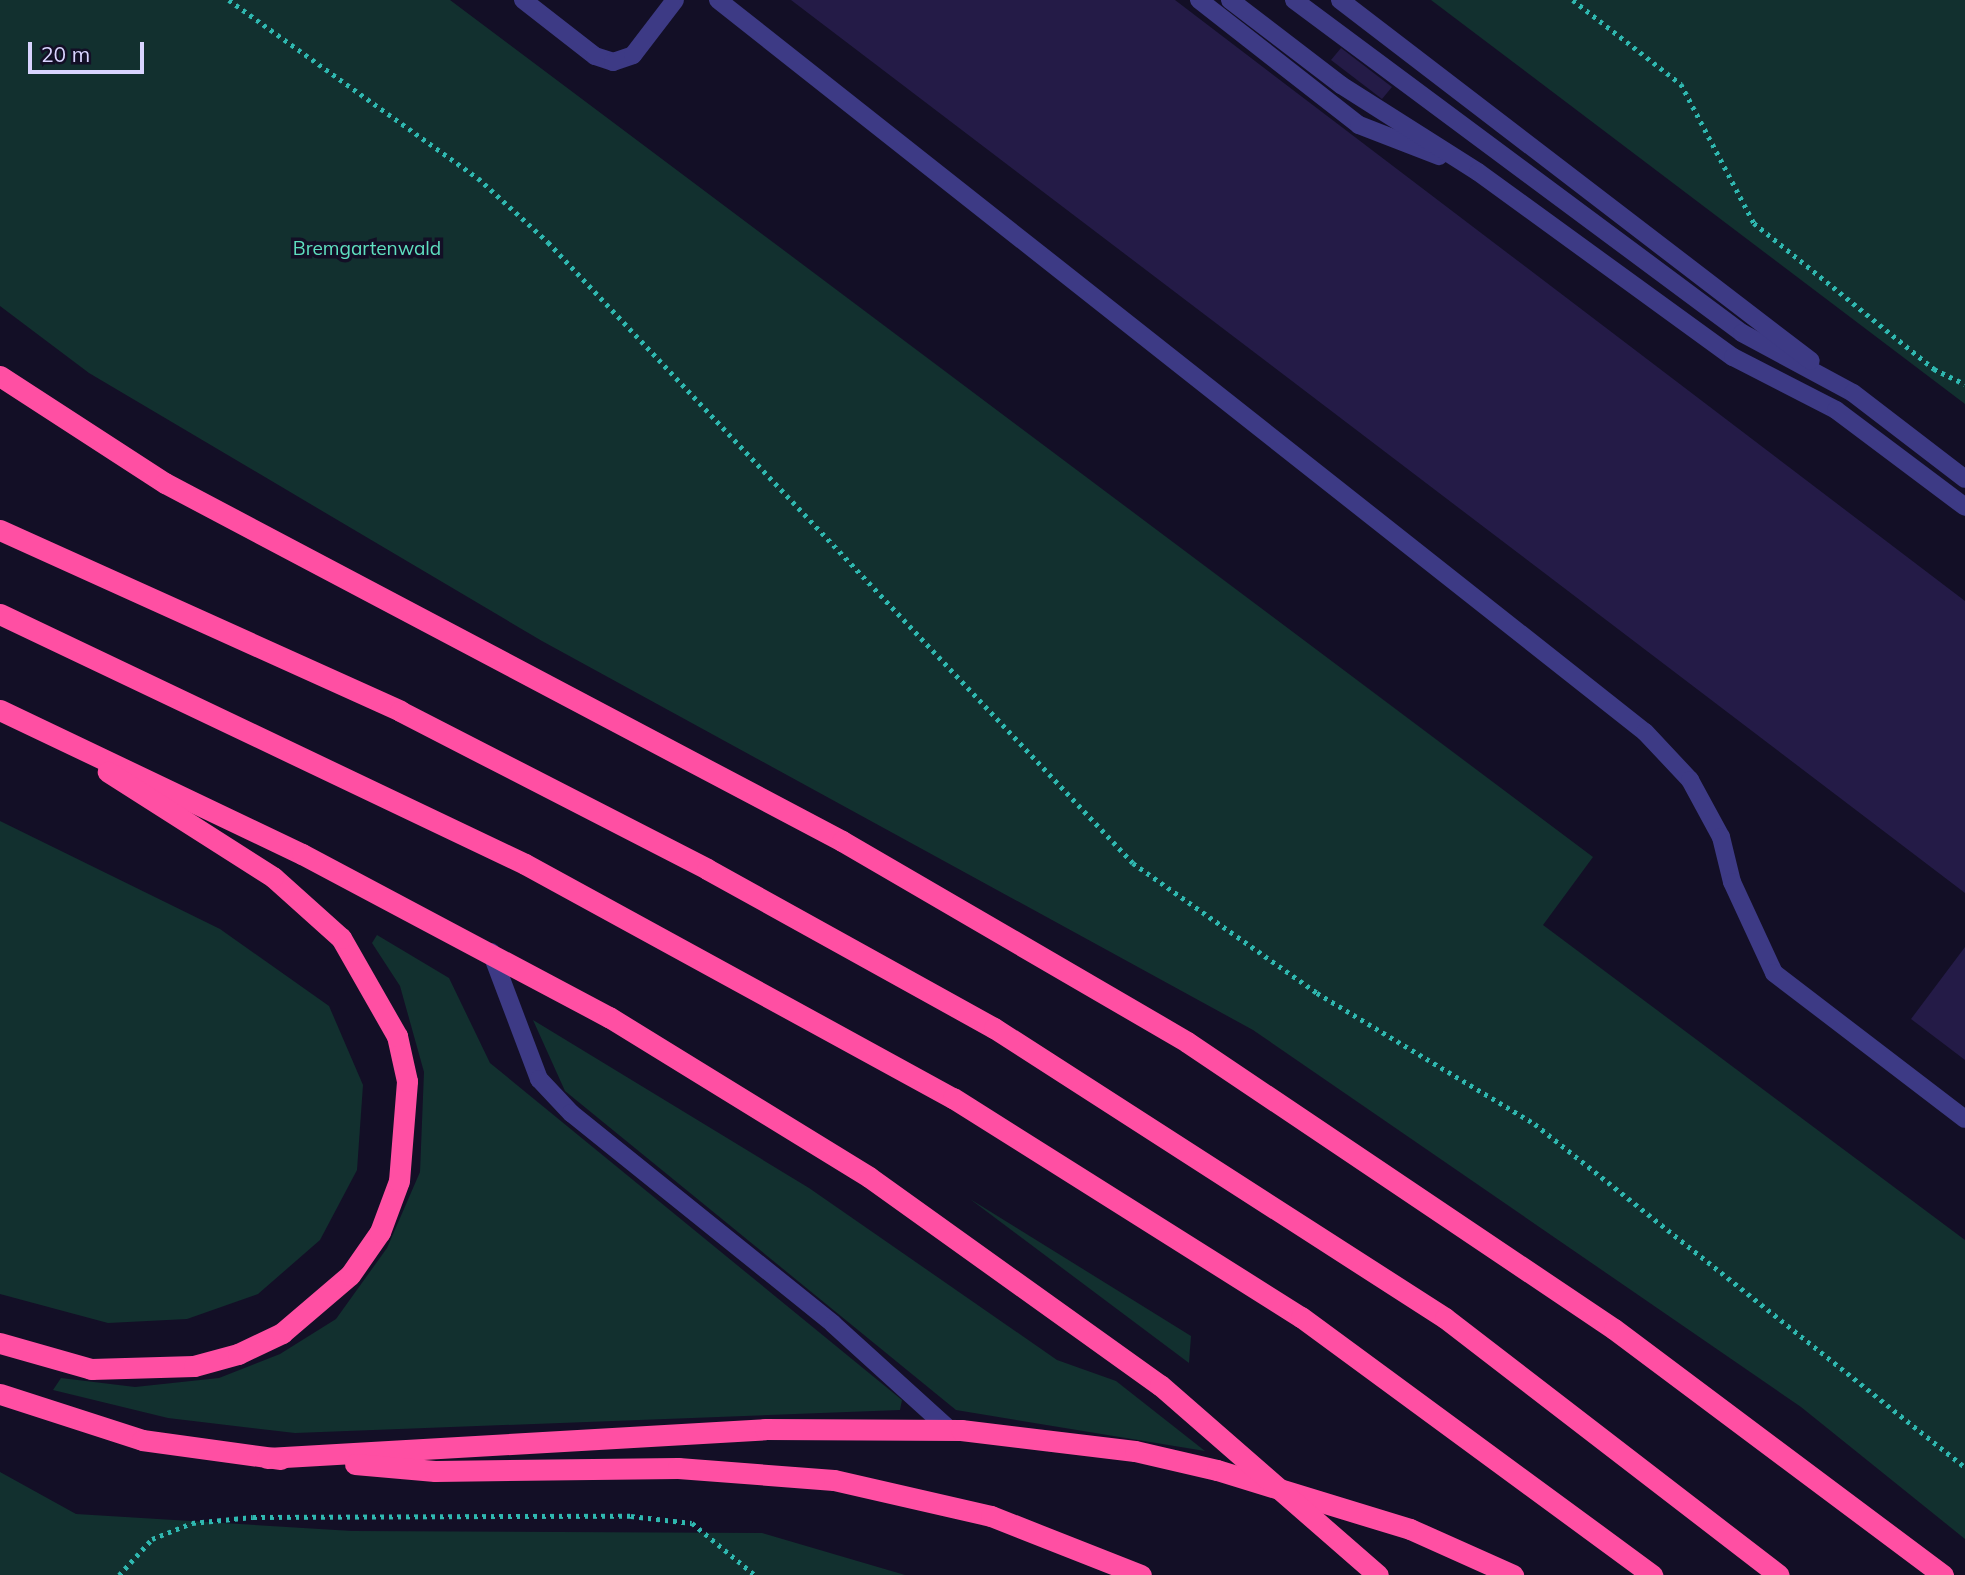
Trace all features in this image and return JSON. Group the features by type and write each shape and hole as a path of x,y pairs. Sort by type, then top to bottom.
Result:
{"highway":[{"path":"0,376 165,482 830,834 1176,1036 1462,1222 1856,1508 1943,1575"},
{"path":"0,530 400,711 707,869 994,1028 1244,1183 1445,1318 1779,1575"},
{"path":"0,614 525,864 953,1098 1301,1317 1652,1575"},
{"path":"0,710 491,952 719,1082 869,1177 1160,1385 1378,1575"},
{"path":"0,1343 91,1369 145,1371 194,1366 282,1333 321,1306 380,1231 399,1181 407,1129 397,1036 341,938 274,877 35,726"},
{"path":"0,1394 142,1440 267,1458 435,1471 678,1468 834,1480 991,1516 1141,1575"},
{"path":"267,1458 765,1429 949,1429 1135,1451 1217,1470 1410,1530 1513,1575"},
{"path":"1856,1508 1931,1575"}],"lane":[{"path":"523,0 595,56 613,62 633,55 675,0"},
{"path":"718,0 1645,732 1690,780 1721,837 1732,882 1774,973 1965,1119"},
{"path":"1199,0 1359,125 1478,172"},
{"path":"1230,0 1341,85 1478,172 1733,357 1836,411 1965,507"},
{"path":"1294,0 1742,333 1853,393"},
{"path":"1340,0 1965,479"},
{"path":"491,952 540,1079 571,1113 833,1324 949,1429"}],"path":[{"path":"229,0 478,178 548,242 1133,863 1317,993 1535,1124 1965,1466"},
{"path":"1573,0 1681,84 1754,223 1934,369 1965,384"},
{"path":"119,1575 152,1539 192,1523 253,1517 604,1516 692,1523 755,1575"}],"green space":[{"name":"Bremgartenwald","path":"0,0 450,0 1593,857 1543,925 1965,1240 1965,1539 1801,1407 1253,1030 542,641 89,373 0,306"},
{"path":"1431,0 1965,0 1965,404"},
{"path":"0,821 220,929 329,1006 363,1085 357,1170 320,1240 258,1294 187,1319 108,1323 0,1294"},
{"path":"377,935 449,978 490,1063 902,1400 900,1410 295,1433 168,1418 53,1390 61,1378 135,1387 219,1378 280,1354 336,1319 387,1248 420,1172 424,1072 400,986 372,943"},
{"path":"533,1020 809,1188 1057,1360 1116,1381 1205,1451 956,1410 565,1091"},
{"path":"970,1199 1191,1336 1189,1363"},
{"path":"0,1472 76,1514 352,1531 762,1533 905,1575 0,1575"}],"building":[{"path":"791,0 1175,0 1965,601 1965,893"},
{"path":"1341,48 1392,87 1382,99 1331,60"},
{"path":"1965,947 1965,1060 1911,1019"}]}
